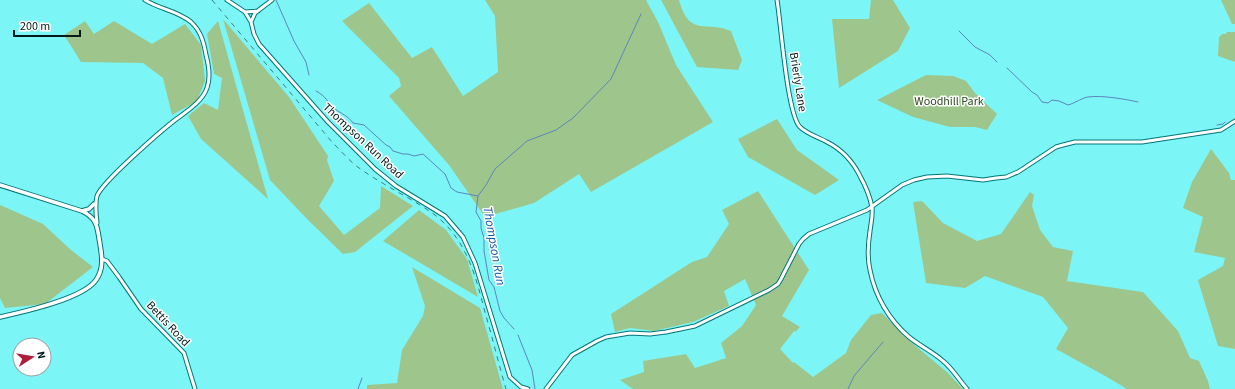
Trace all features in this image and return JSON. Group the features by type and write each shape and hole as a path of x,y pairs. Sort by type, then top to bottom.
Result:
{"main road":[{"path":"0,185 82,211 90,216 97,223 102,258 100,272 97,279 84,291 38,308 0,317"},
{"path":"82,211 89,209 94,204"}],"street":[{"path":"97,223 94,204 96,194 170,123 201,99 209,84 209,73 204,44 195,26 185,18 145,0"},
{"name":"Thompson Run Road","path":"227,0 245,12 251,22 254,34 259,44 328,122 396,186 445,216 463,237 475,263 510,377 522,387 528,389"},
{"path":"251,22 258,11 272,0"},
{"name":"Brierly Lane","path":"777,0 788,87 797,122 805,130 829,143 843,153 860,175 872,206"},
{"path":"245,12 258,11"},
{"path":"546,389 572,355 606,337 630,333 650,334 696,326 769,290 778,284 803,239 809,234 864,211 902,185 914,180 926,177 947,176 983,180 1006,177 1018,172 1056,147 1074,142 1142,142 1221,130 1235,121"},
{"path":"96,214 97,198 101,189"},
{"path":"872,206 868,258 870,271 880,301 896,324 909,337 943,361 967,389"},
{"name":"Bettis Road","path":"102,258 107,261 146,315 181,349 187,361 195,389"}],"green space":[{"path":"485,0 646,0 658,22 676,65 713,122 591,192 579,174 534,203 485,217 449,165 389,96 401,86 399,78 342,21 369,3 412,58 432,47 463,96 498,72 495,16"},
{"path":"661,0 679,0 683,12 693,24 731,31 742,60 738,70 697,67"},
{"path":"871,0 893,0 910,28 898,51 839,88 832,19 869,19"},
{"path":"1221,0 1235,0 1235,24 1232,24"},
{"path":"223,19 289,97 328,156 327,160 334,181 319,206 344,235 380,208 381,186 413,206 355,252 343,254 270,180"},
{"path":"85,21 94,34 114,21 152,44 185,24 201,45 205,81 197,101 172,115 163,78 143,63 81,62 64,35"},
{"path":"218,21 268,199 201,139 188,116 204,103 218,110 222,78 214,74 207,34"},
{"path":"1227,32 1235,32 1235,62 1218,56 1219,37"},
{"name":"Woodhill Park","path":"926,75 953,76 966,81 975,93 997,114 987,130 975,127 950,127 913,117 877,100"},
{"path":"777,119 797,150 839,180 815,195 748,157 738,139"},
{"path":"1211,149 1229,173 1231,180 1235,180 1235,349 1218,346 1198,280 1223,266 1225,258 1194,252 1203,217 1183,208 1192,182"},
{"path":"758,191 809,270 782,316 800,327 795,332 794,331 780,349 793,363 794,362 813,377 846,353 851,340 871,315 882,313 911,342 948,373 963,389 633,389 620,380 644,372 643,361 686,354 695,368 726,358 721,343 742,326 756,305 745,279 724,291 729,306 693,322 654,331 630,328 615,332 611,314 692,262 707,257 729,224 722,210"},
{"path":"1030,192 1034,195 1032,206 1040,230 1053,247 1073,251 1067,281 1143,292 1178,331 1190,358 1199,361 1210,389 1127,389 1056,349 1068,328 1043,297 985,276 965,288 926,283 913,202 922,201 943,223 977,241 1001,234"},
{"path":"0,205 43,224 71,250 93,267 45,304 5,308 0,298"},
{"path":"419,210 446,230 467,259 478,297 383,241"},
{"path":"412,267 480,308 503,389 367,389 367,385 397,383 402,350 423,316 425,306"}],"waterway":[{"name":"Thompson Run","path":"276,0 294,41 306,62 309,75"},
{"path":"478,196 495,169 527,141 556,130 573,118 611,79 641,14"},
{"path":"959,31 975,47 990,55 997,62"},
{"path":"1007,68 1037,95 1042,102 1048,103 1052,100 1068,105 1086,97 1120,99 1138,102"},
{"name":"Thompson Run","path":"316,91 325,97 335,109 353,123 364,125 393,151 414,156 423,154 445,174 451,188 457,192 478,196 476,212 481,221 489,280 494,287 500,311 514,329"},
{"path":"1217,125 1225,122"},
{"name":"Thompson Run","path":"518,335 532,370 535,389"},
{"path":"848,389 854,376 883,342"},
{"path":"358,389 362,378"}],"railway":[{"path":"212,0 332,142 355,165 435,215 455,236 463,248 474,274 506,389"}]}
